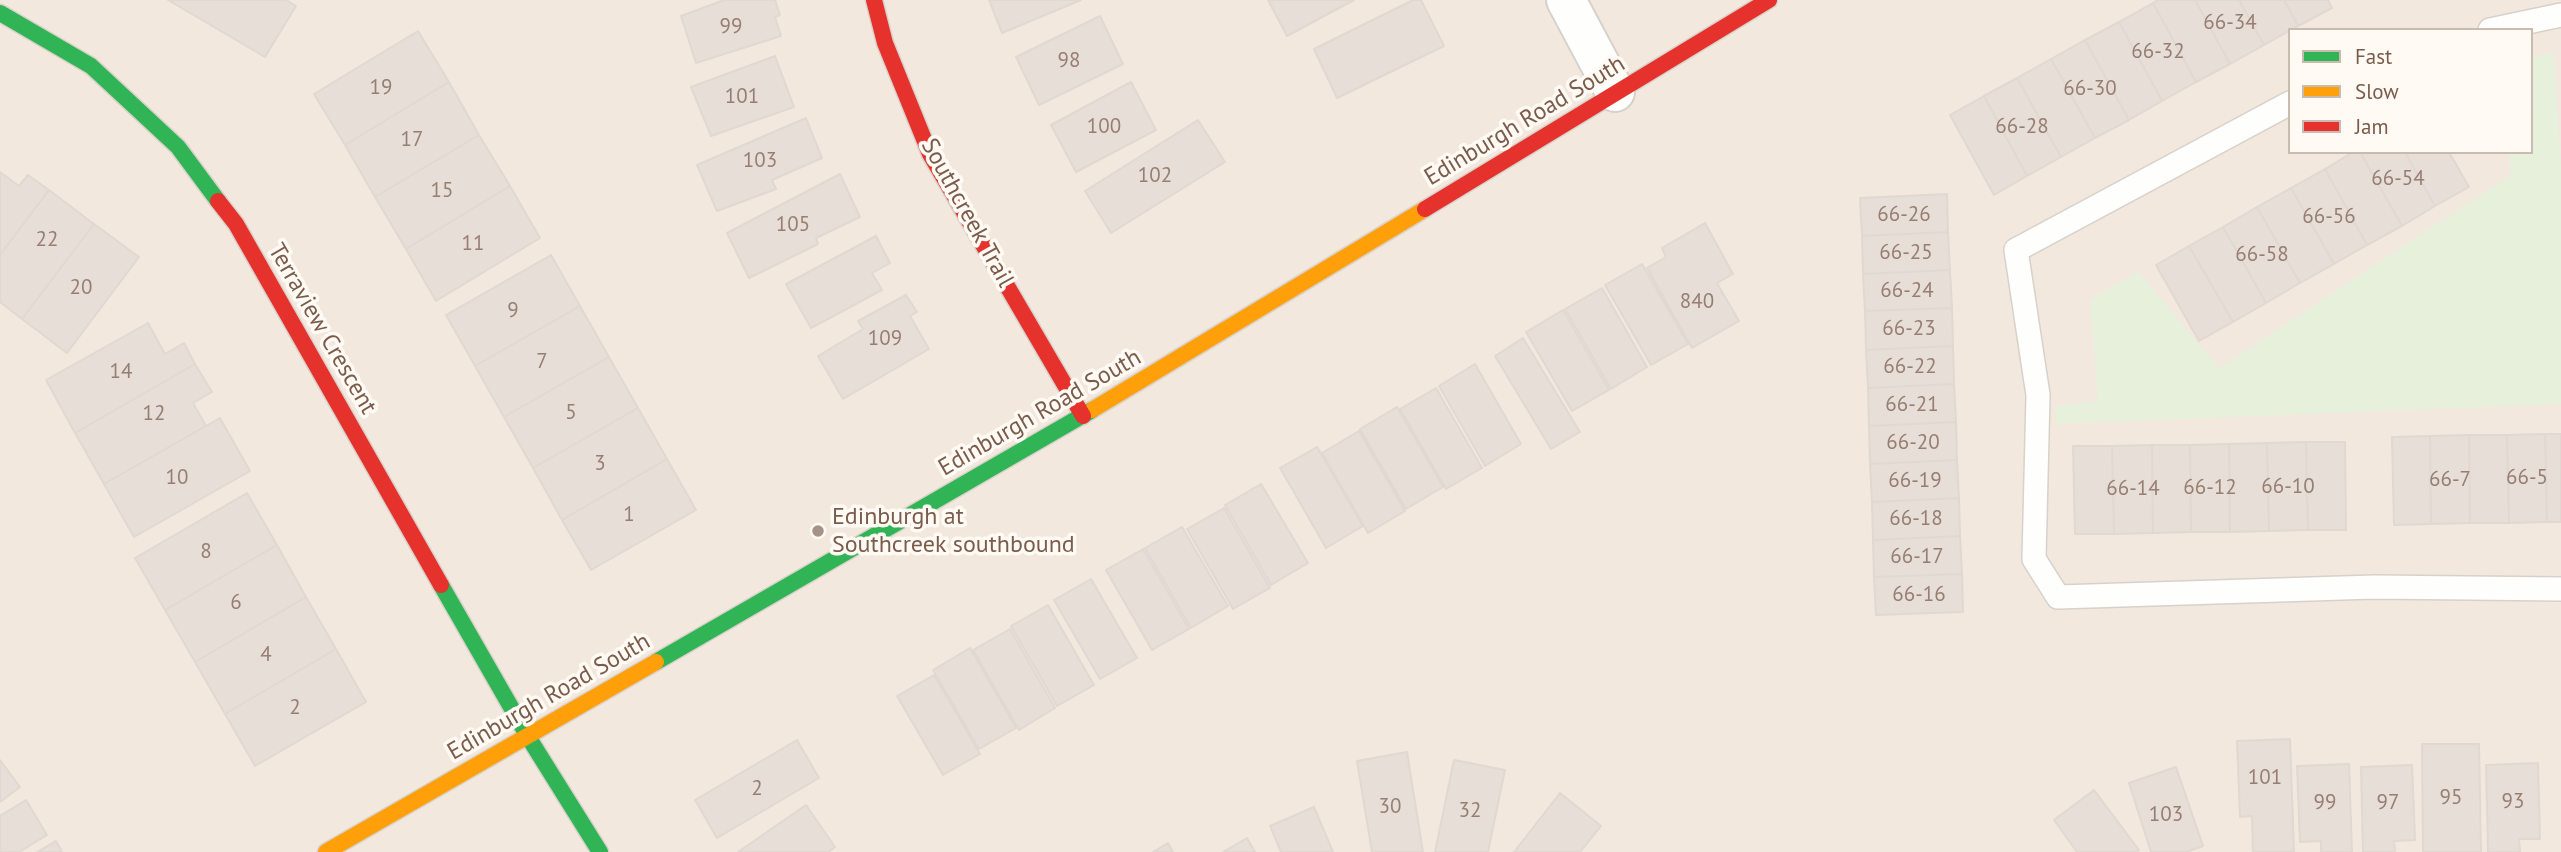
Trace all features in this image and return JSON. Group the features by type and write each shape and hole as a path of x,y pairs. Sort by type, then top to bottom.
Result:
{"main road":[{"name":"Southcreek Trail","path":"874,0 885,43 930,154 1083,416"},
{"name":"Edinburgh Road South","path":"326,852 1083,416 1769,0"},
{"name":"Terraview Crescent","path":"6,9 91,66 178,147 236,224 527,736 600,852"}],"street":[{"path":"1566,0 1615,92"}],"lane":[{"path":"2499,28 2561,15"},
{"path":"2288,104 2016,250 2038,395 2034,559 2058,597 2374,587 2561,589"}],"shaded area":[{"path":"0,0 2561,0 2561,852 0,852"}],"green space":[{"path":"2554,52 2561,167 2561,404 2056,424 2055,406 2098,401 2090,300 2138,271 2219,368 2511,175 2509,154 2533,154 2533,57"}],"building":[{"path":"168,0 286,0 296,6 265,57"},
{"path":"724,0 775,0 780,15 775,17 781,36 696,63 681,16"},
{"path":"989,0 1081,0 1002,33"},
{"path":"1268,0 1354,0 1287,36"},
{"path":"1413,0 1421,0 1444,46 1337,98 1314,49"},
{"path":"2158,0 2195,0 2230,64 2196,82 2153,3"},
{"path":"2195,0 2239,0 2264,45 2230,64"},
{"path":"2239,0 2284,0 2298,26 2288,28 2288,32 2264,45"},
{"path":"2284,0 2328,0 2332,8 2298,26"},
{"path":"2153,3 2196,82 2162,101 2119,22"},
{"path":"1100,16 1123,64 1039,105 1016,57"},
{"path":"2119,22 2162,101 2129,120 2085,40"},
{"path":"418,31 449,82 345,145 314,94"},
{"path":"2085,40 2129,120 2095,138 2051,59"},
{"path":"775,56 794,107 711,136 691,87"},
{"path":"2051,59 2095,138 2061,157 2017,78"},
{"path":"2017,78 2061,157 2027,176 1984,96"},
{"path":"449,82 479,135 375,197 345,145"},
{"path":"1131,82 1156,130 1076,172 1051,125"},
{"path":"1984,96 2027,176 1994,195 1950,115"},
{"path":"806,118 822,158 772,180 776,189 717,211 697,165"},
{"path":"1198,120 1225,162 1111,233 1085,191"},
{"path":"479,135 510,186 406,249 375,197"},
{"path":"2350,154 2361,154 2402,226 2367,245 2325,169"},
{"path":"2361,154 2406,154 2435,206 2402,226"},
{"path":"2406,154 2450,154 2469,187 2435,206"},
{"path":"2325,169 2367,245 2334,264 2291,188"},
{"path":"0,172 19,186 28,175 49,190 0,255"},
{"path":"840,174 860,217 816,238 818,244 749,278 727,233"},
{"path":"510,186 540,238 436,301 406,249"},
{"path":"2291,188 2334,264 2300,283 2257,207"},
{"path":"49,190 94,224 22,319 0,302 0,255"},
{"path":"1947,194 1948,232 1862,236 1860,198"},
{"path":"2257,207 2300,283 2266,303 2223,227"},
{"path":"1705,223 1733,274 1717,283 1739,321 1692,348 1647,268 1666,257 1662,248"},
{"path":"94,224 139,257 67,353 22,319"},
{"path":"2223,227 2266,303 2233,322 2189,246"},
{"path":"1948,232 1950,270 1863,274 1862,236"},
{"path":"876,236 890,263 872,273 882,290 811,328 786,284"},
{"path":"2189,246 2233,322 2199,341 2156,265"},
{"path":"551,255 580,306 475,366 446,315"},
{"path":"1642,264 1688,344 1651,365 1605,285"},
{"path":"1950,270 1952,308 1865,311 1863,274"},
{"path":"1602,288 1647,367 1611,389 1565,309"},
{"path":"906,295 917,312 910,316 929,349 843,399 818,356 863,329 858,321"},
{"path":"580,306 609,357 504,417 475,366"},
{"path":"1952,308 1953,346 1866,350 1865,311"},
{"path":"1563,310 1609,390 1572,411 1526,332"},
{"path":"148,323 165,354 184,343 195,364 75,433 46,380"},
{"path":"1523,338 1580,432 1551,449 1495,356"},
{"path":"1953,346 1954,384 1868,388 1866,350"},
{"path":"609,357 638,408 533,468 504,417"},
{"path":"195,364 212,392 193,403 206,426 104,484 75,433"},
{"path":"1475,364 1521,444 1485,466 1439,386"},
{"path":"1954,384 1956,422 1869,426 1868,388"},
{"path":"1436,388 1482,468 1446,489 1400,409"},
{"path":"1397,407 1443,487 1406,509 1360,429"},
{"path":"638,408 667,459 562,520 533,468"},
{"path":"220,418 250,471 134,537 104,484"},
{"path":"1956,422 1957,460 1870,464 1869,426"},
{"path":"1359,431 1405,511 1368,533 1322,453"},
{"path":"2545,434 2547,522 2509,523 2507,435"},
{"path":"2545,434 2561,434 2561,522 2547,522"},
{"path":"2469,435 2470,523 2431,524 2430,436"},
{"path":"2469,435 2507,435 2509,523 2470,523"},
{"path":"2430,436 2431,524 2394,525 2392,437"},
{"path":"2306,442 2345,442 2346,530 2308,530"},
{"path":"2306,442 2308,530 2269,531 2267,443"},
{"path":"2267,443 2269,531 2230,532 2229,444"},
{"path":"2229,444 2230,532 2191,532 2190,445"},
{"path":"2152,445 2153,533 2114,534 2112,446"},
{"path":"2152,445 2190,445 2191,532 2153,533"},
{"path":"2073,446 2112,446 2114,534 2075,534"},
{"path":"1317,447 1363,526 1326,548 1280,468"},
{"path":"667,459 696,510 591,570 562,520"},
{"path":"1957,460 1959,498 1872,502 1870,464"},
{"path":"1261,484 1308,563 1271,585 1225,505"},
{"path":"247,493 277,545 165,610 135,558"},
{"path":"1959,498 1960,536 1873,540 1872,502"},
{"path":"1224,508 1270,588 1233,609 1187,529"},
{"path":"1182,527 1228,606 1191,628 1145,548"},
{"path":"1960,536 1962,574 1874,577 1873,540"},
{"path":"277,545 306,597 195,662 165,610"},
{"path":"1143,549 1189,629 1152,650 1106,570"},
{"path":"1962,574 1963,612 1876,615 1874,577"},
{"path":"1091,579 1137,658 1100,679 1054,600"},
{"path":"306,597 336,649 225,714 195,662"},
{"path":"1048,605 1094,685 1057,706 1011,626"},
{"path":"1010,629 1055,708 1019,730 973,650"},
{"path":"970,648 1016,728 979,749 933,670"},
{"path":"336,649 366,702 255,766 225,714"},
{"path":"934,675 980,754 943,775 897,696"},
{"path":"2290,739 2294,852 2253,852 2252,816 2240,817 2237,741"},
{"path":"797,740 819,778 717,838 695,800"},
{"path":"2422,744 2479,744 2481,852 2423,852"},
{"path":"1407,752 1423,852 1372,852 1357,761"},
{"path":"0,760 20,787 0,802"},
{"path":"1454,760 1505,770 1488,852 1435,852"},
{"path":"2538,763 2540,839 2519,839 2520,852 2488,852 2486,765"},
{"path":"2349,764 2352,852 2321,852 2321,841 2300,842 2297,766"},
{"path":"2412,765 2415,840 2394,841 2395,852 2363,852 2361,767"},
{"path":"2176,767 2203,846 2186,852 2151,852 2129,783"},
{"path":"2094,790 2139,850 2077,852 2054,820"},
{"path":"1560,793 1601,826 1580,852 1514,852"},
{"path":"26,800 47,835 19,852 0,852 0,816"},
{"path":"806,805 835,847 828,852 738,852"},
{"path":"1314,807 1333,852 1281,852 1270,826"},
{"path":"1247,838 1255,852 1223,852"},
{"path":"56,841 62,852 37,852"},
{"path":"1168,843 1173,852 1153,852"}],"traffic: fast":[{"path":"0,13 91,66 178,147 218,201"},
{"path":"656,662 1092,410"},
{"path":"441,585 527,735 600,852"}],"traffic: slow":[{"path":"1092,410 1425,209"},
{"path":"326,852 656,662"}],"traffic: jam":[{"path":"874,0 885,43 930,154 1083,416"},
{"path":"1425,209 1769,0"},
{"path":"218,201 236,224 441,585"}],"place":[{"name":"Edinburgh at Southcreek southbound","path":"818,531"}]}
